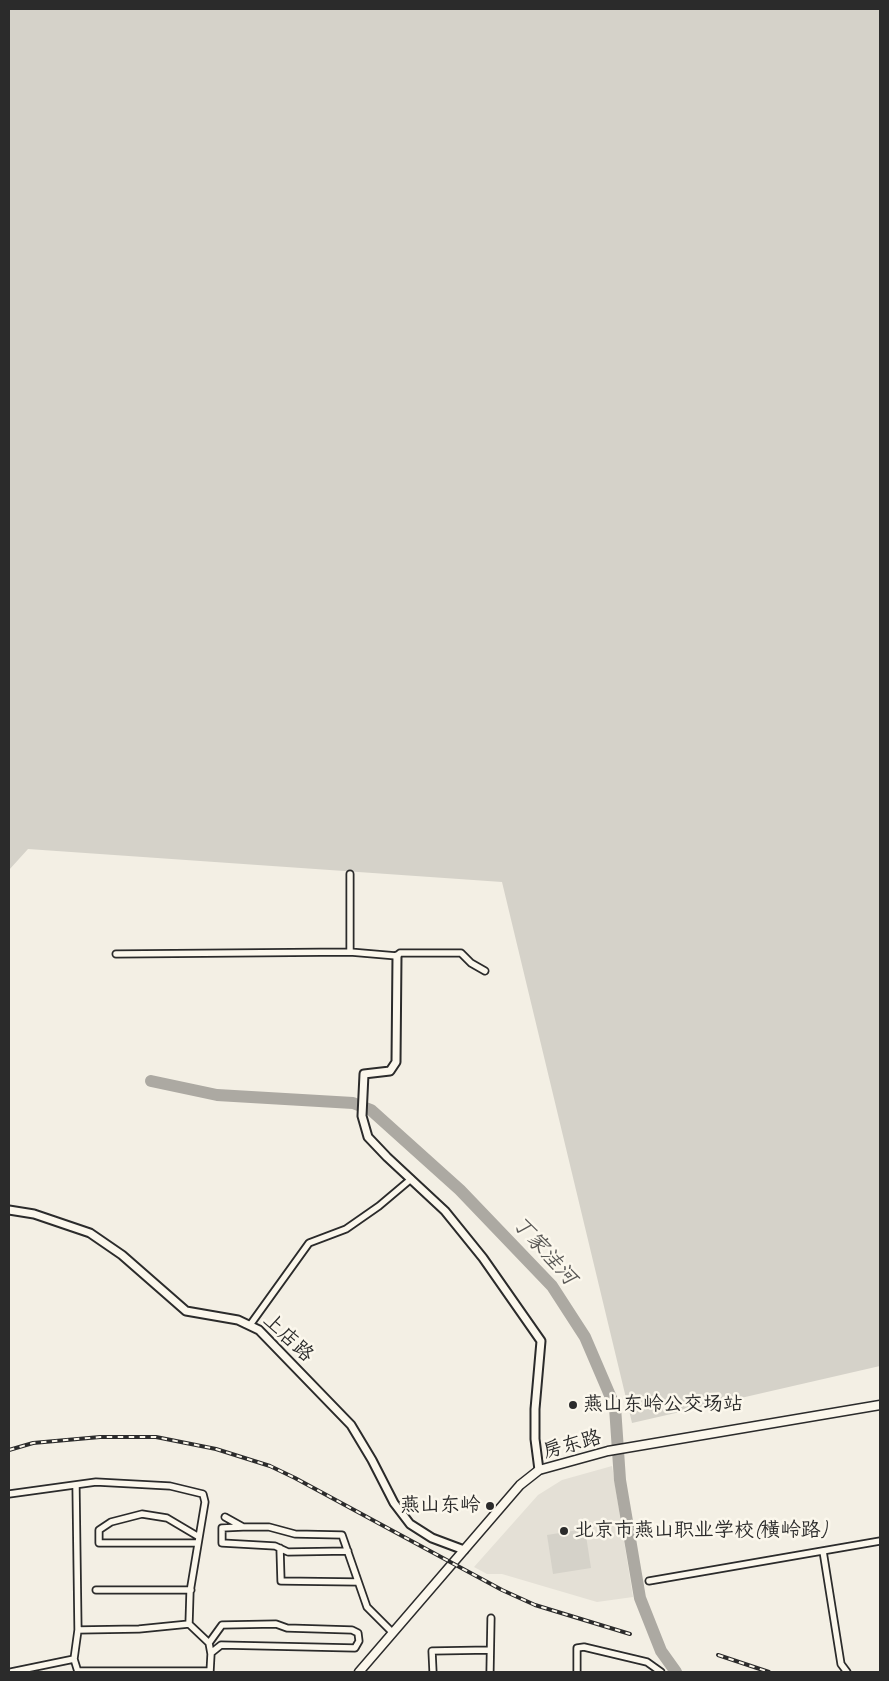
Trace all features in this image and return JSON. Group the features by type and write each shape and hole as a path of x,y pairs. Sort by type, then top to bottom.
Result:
{"main road":[{"name":"房东路","path":"359,1672 520,1484 538,1470 608,1451 880,1405"}],"street":[{"path":"350,874 350,952"},
{"path":"116,954 350,952 397,956 400,953 461,953 471,964 486,971"},
{"path":"397,956 396,1062 390,1071 364,1074 362,1116 368,1137 445,1211 483,1258 540,1341 535,1409 538,1470"},
{"path":"250,1325 309,1242 346,1229 379,1206 411,1179"},
{"name":"上店路","path":"9,1210 34,1214 90,1233 122,1255 186,1310 238,1320 250,1325 272,1341 351,1425 394,1503 410,1524 432,1538 464,1550"},
{"path":"9,1494 20,1490 76,1486 96,1482 170,1486 203,1494 205,1502 191,1590 189,1624"},
{"path":"76,1486 78,1630 74,1660 79,1671 210,1672 211,1653 209,1643 189,1624 139,1629 78,1630"},
{"path":"142,1514 167,1518 199,1540 99,1543 99,1530 111,1522 142,1514"},
{"path":"224,1516 242,1528"},
{"path":"348,1551 288,1552 275,1546 222,1543 222,1528 270,1527 295,1534 342,1535 348,1551 367,1607 393,1633"},
{"path":"649,1581 880,1541"},
{"path":"280,1548 281,1581 358,1582"},
{"path":"823,1551 841,1664 847,1672"},
{"path":"96,1590 191,1590"},
{"path":"490,1672 491,1618"},
{"path":"209,1643 222,1625 276,1624 287,1628 352,1630 358,1632 358,1641 355,1648 221,1645 211,1653"},
{"path":"577,1672 577,1648 584,1647 647,1662 661,1672"},
{"path":"432,1672 432,1651 490,1650"},
{"path":"10,1672 74,1660"}],"shaded area":[{"path":"9,9 880,9 880,1366 632,1423 502,882 28,849 9,870"},
{"name":"北京市燕山职业学校(横岭路)","path":"612,1466 633,1597 597,1602 502,1574 487,1574 474,1567 538,1495 562,1480"},
{"path":"585,1529 591,1568 553,1574 547,1535"}],"waterway":[{"name":"丁家洼河","path":"151,1081 217,1095 353,1103 371,1110 460,1190 552,1286 585,1337 615,1407 620,1480 640,1598 661,1651 676,1672"}],"railway":[{"path":"9,1450 33,1443 100,1437 156,1437 216,1449 270,1466 295,1478 502,1590 535,1605 630,1634"},
{"path":"718,1655 769,1672"}],"place":[{"name":"燕山东岭公交场站","path":"573,1405"},
{"name":"燕山东岭","path":"490,1506"},
{"name":"北京市燕山职业学校(横岭路)","path":"564,1531"}]}
